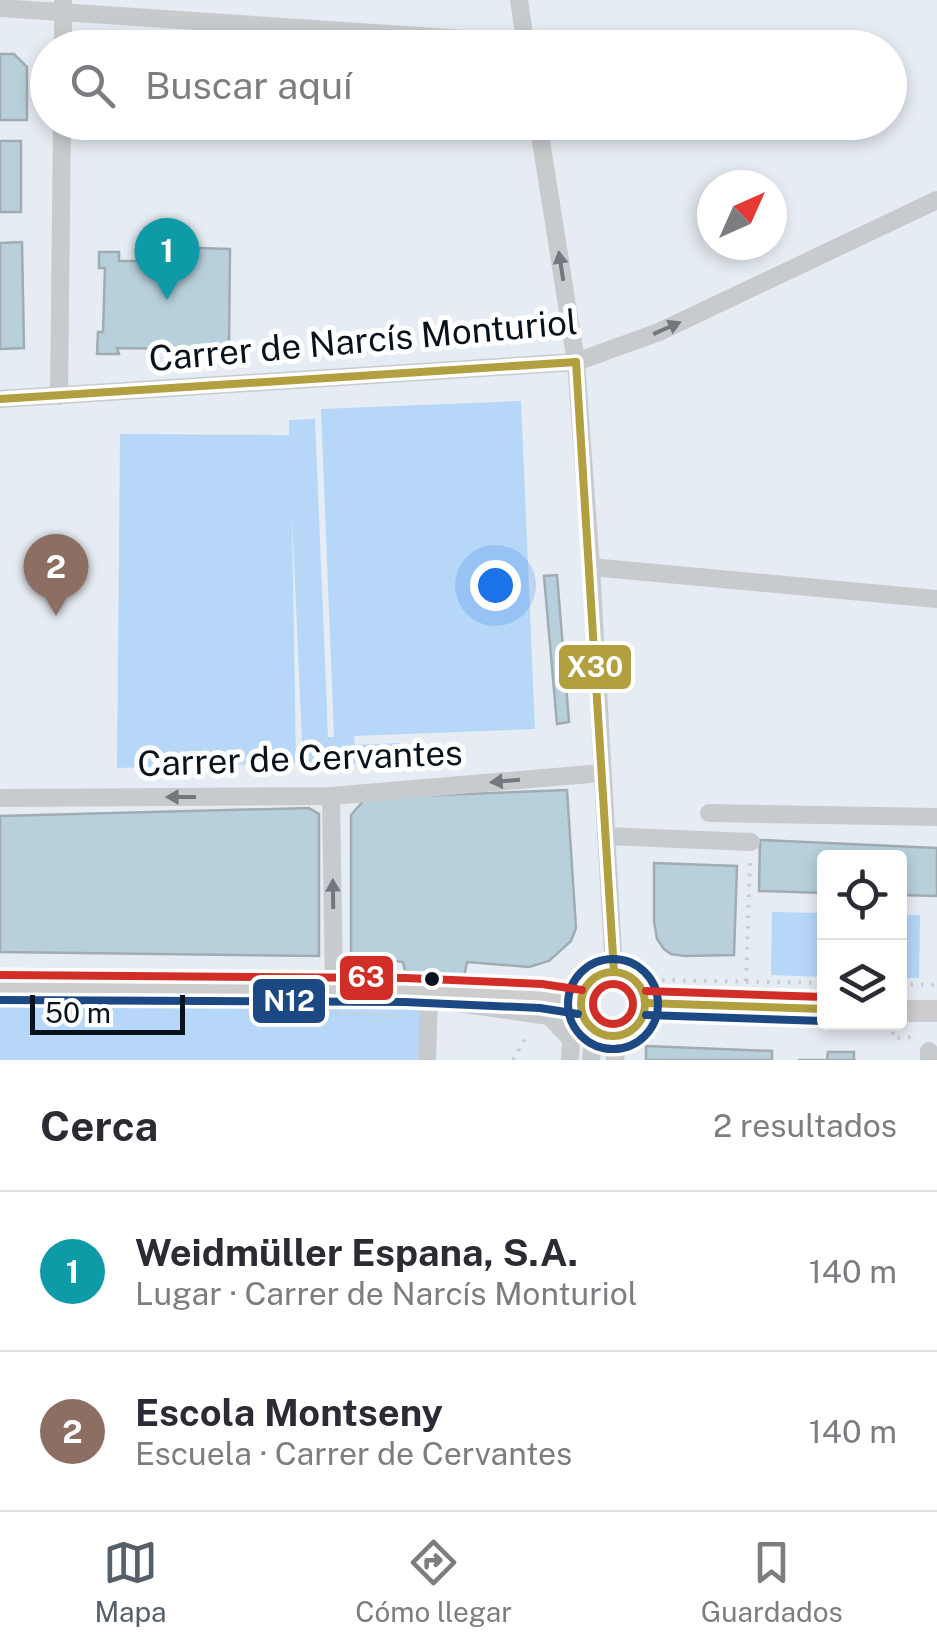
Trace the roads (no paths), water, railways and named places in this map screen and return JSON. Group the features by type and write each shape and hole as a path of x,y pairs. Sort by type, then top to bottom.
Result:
{"street":[{"path":"519,0 524,30"},
{"path":"0,8 63,7 343,30"},
{"path":"59,396 62,140"},
{"path":"541,140 576,362 592,567 614,972"},
{"name":"Carrer de Narcís Monturiol","path":"1,402 576,362 659,332 937,200"},
{"path":"592,567 937,599"},
{"name":"Carrer de Cervantes","path":"0,798 332,796 602,773"},
{"path":"332,796 334,991"},
{"path":"710,813 937,816"},
{"path":"606,836 751,842"},
{"path":"642,994 638,1025 617,1048 594,1031 582,1013 580,1002 591,980 614,972 624,974 642,994 817,1008"},
{"path":"0,987 404,990 541,996 580,1002"},
{"path":"426,1060 429,998 549,1016 571,1039 570,1060"},
{"path":"907,1011 937,1011"},
{"path":"591,1060 594,1031"}],"place":[{"name":"Weidmüller Espana, S.A.","path":"167,300"},
{"name":"Escola Montseny","path":"56,616"}]}
